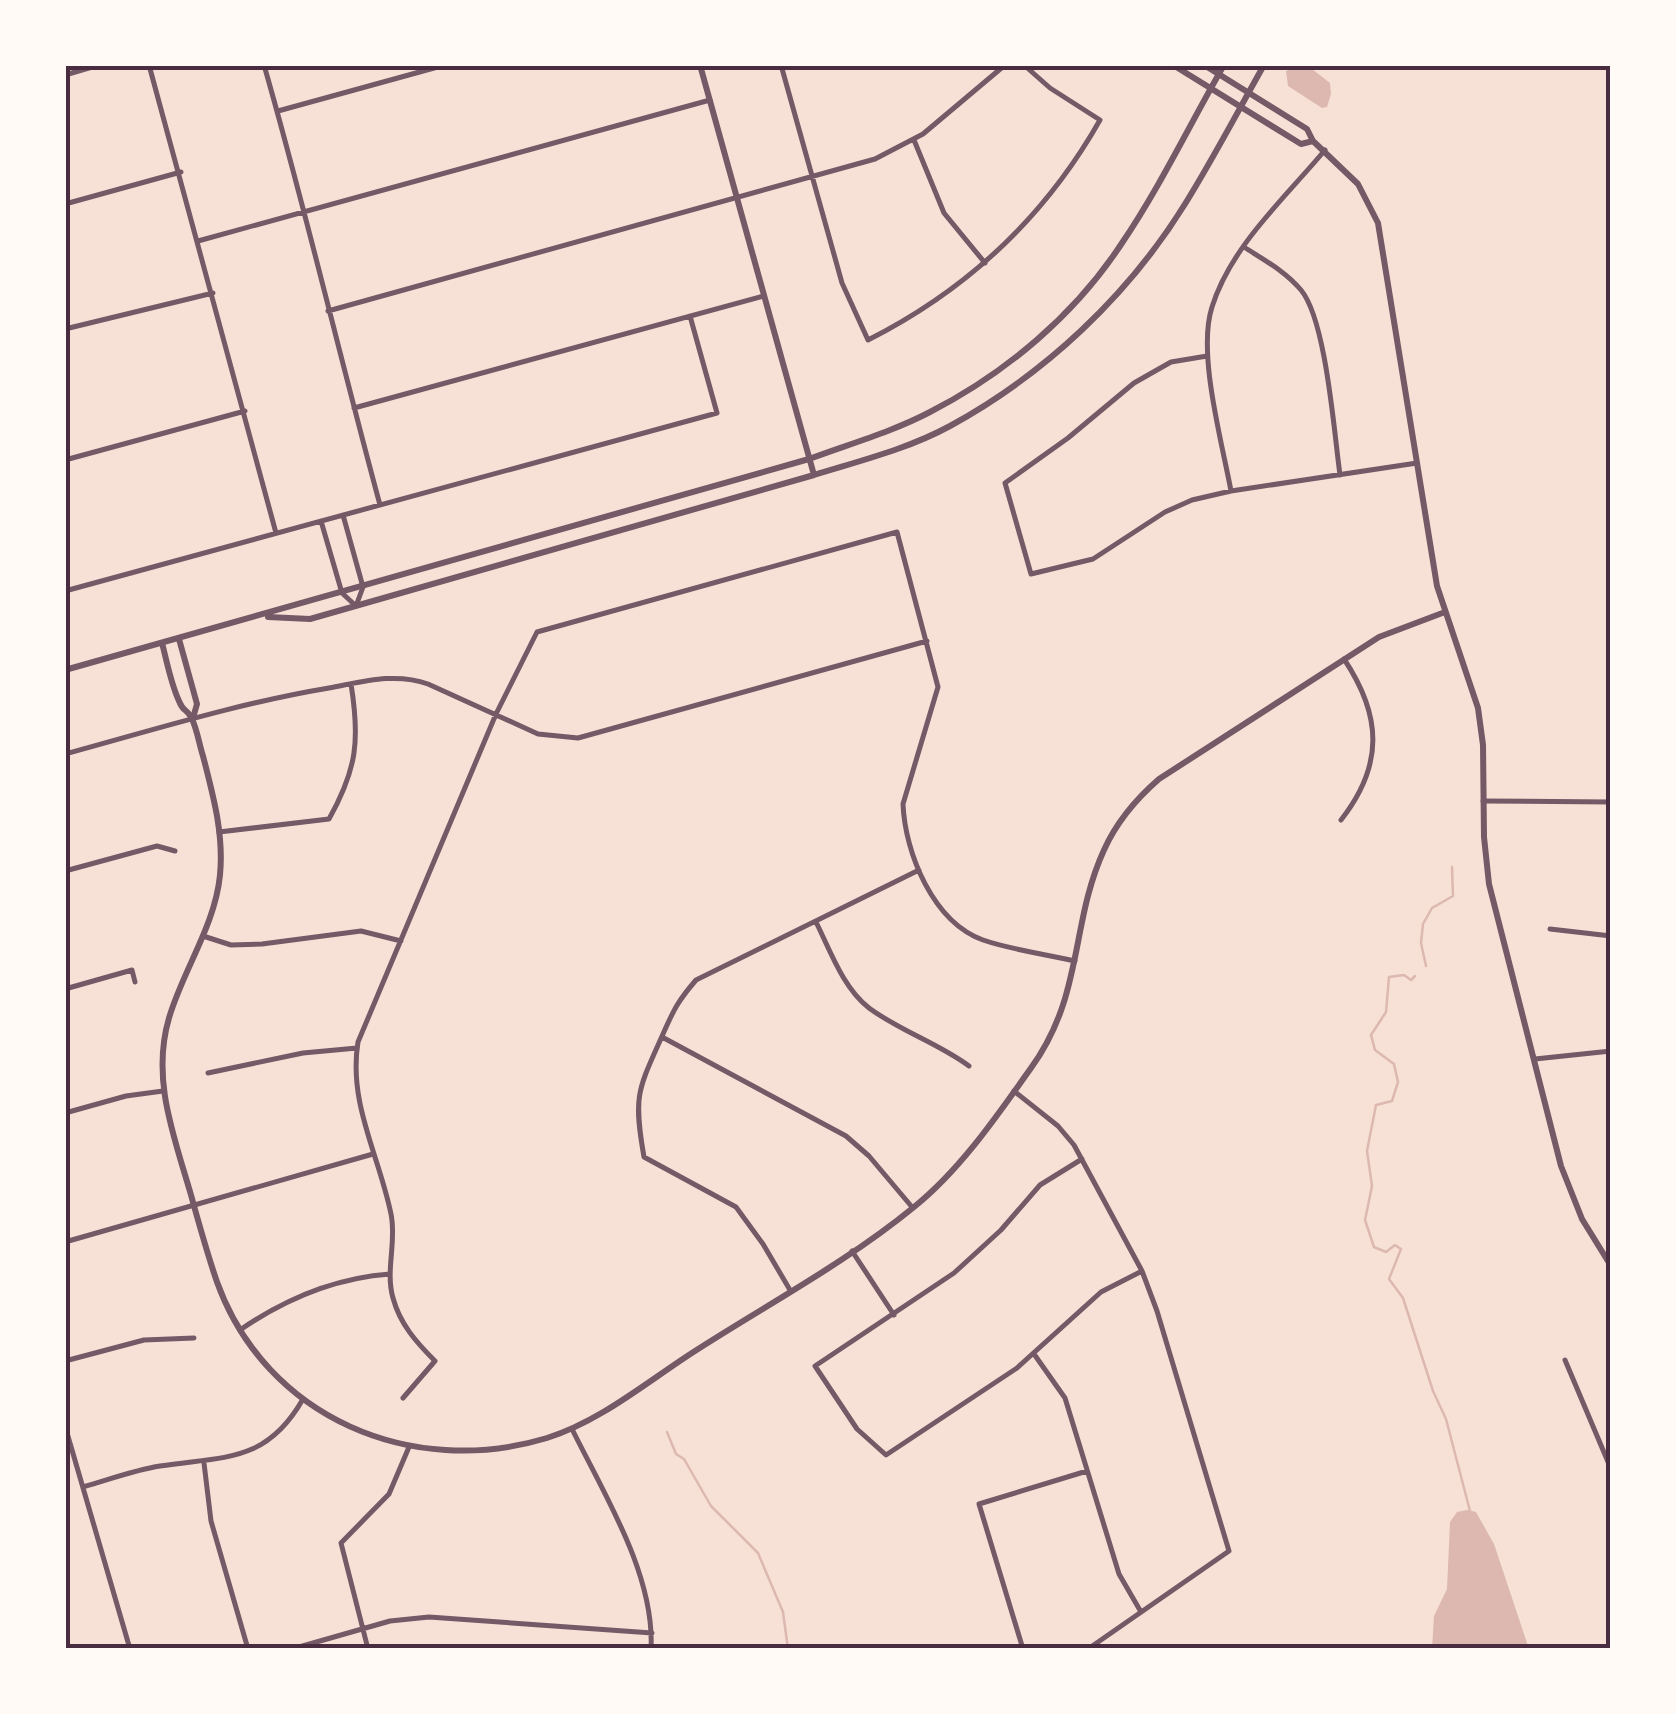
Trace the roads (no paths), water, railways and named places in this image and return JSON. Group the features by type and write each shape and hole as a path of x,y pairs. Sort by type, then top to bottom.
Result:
{"street":[{"path":"65,75 99,65"},
{"path":"149,65 276,533"},
{"path":"264,65 306,210 328,311 380,505"},
{"path":"278,111 445,65"},
{"path":"700,65 814,475"},
{"path":"781,65 842,283 868,340 938,300 985,263 1045,201 1100,120 1050,88 1024,65"},
{"path":"328,311 875,159 914,140 1004,65"},
{"path":"1173,65 1301,144 1313,141"},
{"path":"1204,65 1308,128 1313,141 1358,184 1378,222 1428,536 1445,612 1478,708 1489,884 1567,1183 1582,1219 1611,1266"},
{"path":"65,670 809,459 929,412 1002,368 1052,326 1121,245 1224,65"},
{"path":"262,616 310,619 814,475 948,428 1002,394 1065,346 1111,302 1184,206 1264,65"},
{"path":"198,240 710,100"},
{"path":"914,140 944,214 985,263"},
{"path":"1230,491 1208,356 1211,310 1227,271 1244,247 1325,150"},
{"path":"65,204 180,172"},
{"path":"1244,247 1281,270 1304,293 1317,326 1340,474"},
{"path":"65,330 212,293"},
{"path":"354,408 764,296"},
{"path":"65,591 717,413 690,316"},
{"path":"1208,356 1171,362 1134,382 1068,438 1005,482 1031,574 1093,559 1166,512 1192,500 1417,463"},
{"path":"65,460 245,411"},
{"path":"343,515 363,588 356,606"},
{"path":"321,521 342,594 356,606"},
{"path":"403,1398 434,1361 412,1338 393,1297 392,1215 354,1085 357,1048 496,714 536,632 896,532 938,687 903,804 904,823 919,870 946,914 981,940 1076,961"},
{"path":"179,639 197,704 193,719 219,832 220,876 202,936 167,1026 161,1068 163,1090 218,1284 240,1330 268,1366 303,1399 349,1426 409,1447 461,1452 526,1444 572,1428 852,1251 913,1208 948,1174 1047,1045 1060,1019 1076,961 1091,883 1117,825 1138,798 1159,778 1343,658 1379,637 1445,612"},
{"path":"65,754 262,700 390,678 412,679 538,734 578,738 926,641"},
{"path":"162,643 180,704 193,719"},
{"path":"1341,820 1360,796 1374,741 1368,702 1343,658"},
{"path":"219,832 329,819 350,774 358,740 351,684"},
{"path":"1483,801 1611,802"},
{"path":"65,871 157,846 175,851"},
{"path":"790,1290 764,1244 736,1207 644,1158 638,1092 645,1067 675,1004 696,980 919,870"},
{"path":"816,922 846,981 867,1006 970,1066"},
{"path":"1550,929 1611,936"},
{"path":"202,936 231,945 362,931 401,941"},
{"path":"65,989 132,970 136,982"},
{"path":"662,1037 846,1136 869,1156 913,1208"},
{"path":"208,1073 303,1053 357,1048"},
{"path":"1535,1059 1611,1051"},
{"path":"65,1113 163,1090"},
{"path":"1014,1091 1058,1126 1082,1159 1142,1271 1229,1551 1088,1649"},
{"path":"65,1242 373,1154"},
{"path":"1082,1159 1040,1185 971,1260 815,1366 857,1430 886,1454 1034,1354 1100,1292 1142,1271"},
{"path":"852,1251 894,1315"},
{"path":"240,1330 278,1306 324,1286 361,1276 390,1274"},
{"path":"65,1361 144,1340 194,1338"},
{"path":"1034,1354 1064,1398 1119,1574 1141,1612"},
{"path":"1565,1360 1611,1469"},
{"path":"83,1487 154,1467 234,1457 262,1443 286,1423 303,1399"},
{"path":"65,1426 130,1649"},
{"path":"572,1428 642,1577 651,1649"},
{"path":"368,1649 341,1543 389,1494 409,1447"},
{"path":"204,1462 210,1521 248,1649"},
{"path":"1023,1649 979,1504 1087,1471"},
{"path":"292,1649 362,1628 429,1617 652,1633"}],"waterway":[{"path":"1426,966 1421,943 1423,924 1432,908 1453,896 1452,867"},
{"path":"1415,976 1411,980 1404,975 1389,977 1386,1012 1371,1035 1375,1050 1394,1064 1398,1082 1392,1101 1376,1105 1367,1151 1372,1186 1365,1220 1374,1247 1386,1252 1395,1245 1401,1249 1389,1279 1403,1298 1446,1419 1470,1511"},
{"path":"667,1432 676,1454 684,1459 711,1506 758,1553 783,1612 788,1649"}]}
